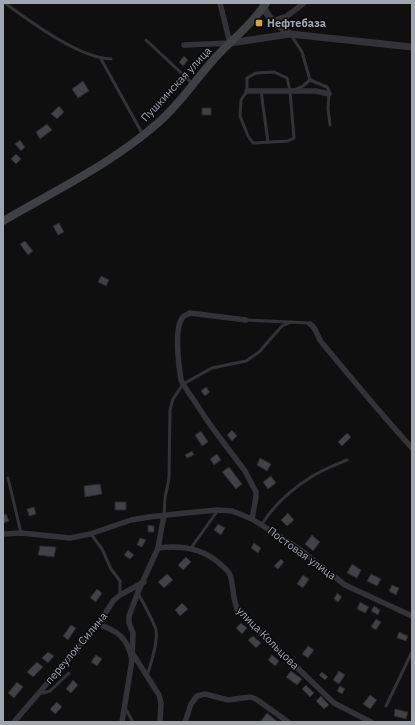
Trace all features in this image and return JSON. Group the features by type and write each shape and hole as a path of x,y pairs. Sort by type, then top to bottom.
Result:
{"main road":[{"name":"Пушкинская улица","path":"3,221 98,166 131,145 160,122 215,58 255,19 265,5"}],"street":[{"path":"220,3 230,43"},
{"path":"272,21 287,16 304,3"},
{"path":"265,5 272,21 290,34"},
{"path":"184,45 230,43 290,34 412,47"},
{"path":"247,91 316,91 329,94"},
{"path":"246,320 190,313 185,315 181,320 177,348 181,380 183,384 210,426 245,471 256,492 252,519"},
{"path":"310,324 314,326 320,342 377,410 412,448"},
{"name":"Постовая улица","path":"3,534 21,533 70,538 90,534 131,520 218,510 232,511 262,524 298,548 345,585 412,616"},
{"path":"122,722 132,657 133,632 129,616 158,548 164,515"},
{"name":"улица Кольцова","path":"158,548 191,548 212,558 228,571 232,582 234,603 238,611 334,703 371,722"},
{"name":"переулок Силина","path":"14,722 98,624 114,600 120,595 144,582"},
{"path":"98,624 109,628 122,637 132,657 147,676 159,695 161,703 160,722"},
{"path":"185,722 190,704 198,696 205,694 228,700 250,697 256,699 288,722"}],"lane":[{"path":"5,3 25,18 75,50 101,59 111,59"},
{"path":"290,34 302,52 310,80"},
{"path":"146,40 193,84"},
{"path":"101,59 143,135"},
{"path":"274,72 287,78 290,91 294,138 288,142 253,142 248,136 240,116 241,100 247,91 247,78 256,74 274,72"},
{"path":"290,91 303,86 310,80"},
{"path":"310,80 327,87 329,91 328,109 330,125"},
{"path":"261,91 268,142"},
{"path":"246,320 310,324"},
{"path":"164,515 165,498 169,478 170,410 174,399 183,384 212,368 246,361 259,352 282,326 291,322"},
{"path":"262,524 269,512 279,502 311,477 347,460"},
{"path":"8,478 21,533"},
{"path":"191,548 218,510"},
{"path":"90,534 105,554 111,569 120,581 120,595"},
{"path":"138,592 156,629 152,661 147,676"},
{"path":"386,706 412,652"},
{"path":"36,696 50,691 70,673"},
{"path":"124,707 133,722"}],"building":[{"path":"184,56 188,60 183,66 179,62"},
{"path":"83,81 89,91 78,98 72,89"},
{"path":"59,106 64,112 57,119 51,114"},
{"path":"202,108 211,108 211,115 202,115"},
{"path":"47,124 52,130 40,139 36,132"},
{"path":"20,140 25,147 21,151 15,144"},
{"path":"16,154 21,159 16,164 11,159"},
{"path":"59,223 64,232 58,235 53,226"},
{"path":"25,241 33,251 28,255 20,244"},
{"path":"101,276 109,280 106,286 98,282"},
{"path":"206,387 210,392 205,396 201,391"},
{"path":"232,430 237,436 232,441 227,435"},
{"path":"201,431 208,442 202,446 195,435"},
{"path":"347,433 351,437 342,446 338,442"},
{"path":"192,451 194,455 187,458 185,455"},
{"path":"217,454 221,460 214,465 210,459"},
{"path":"260,458 271,464 267,471 257,465"},
{"path":"229,467 242,484 236,489 222,472"},
{"path":"271,476 276,483 268,489 263,482"},
{"path":"100,484 102,494 85,497 84,486"},
{"path":"115,502 126,502 126,510 115,510"},
{"path":"34,507 36,514 29,516 27,509"},
{"path":"288,513 294,520 287,526 281,520"},
{"path":"6,514 9,521 3,523 3,515"},
{"path":"218,524 225,528 221,535 214,530"},
{"path":"148,525 154,526 154,532 148,532"},
{"path":"312,535 320,542 313,551 305,544"},
{"path":"140,538 146,540 142,547 137,545"},
{"path":"254,543 261,548 258,553 251,548"},
{"path":"40,546 56,547 54,557 38,555"},
{"path":"128,550 134,555 130,559 124,555"},
{"path":"186,557 191,562 183,570 178,565"},
{"path":"281,559 284,562 278,569 274,566"},
{"path":"352,564 361,570 357,578 347,573"},
{"path":"167,574 173,580 164,588 158,582"},
{"path":"371,574 381,579 377,586 367,581"},
{"path":"303,575 309,579 303,588 297,584"},
{"path":"392,585 399,588 396,595 389,591"},
{"path":"97,589 102,593 96,602 90,598"},
{"path":"337,593 342,597 338,602 334,599"},
{"path":"360,602 369,607 365,613 357,609"},
{"path":"182,603 188,609 180,616 175,610"},
{"path":"374,606 380,610 378,615 371,611"},
{"path":"376,619 381,622 376,630 371,627"},
{"path":"241,623 247,628 242,634 236,628"},
{"path":"71,625 76,628 68,640 63,636"},
{"path":"399,632 408,636 406,641 397,638"},
{"path":"253,636 261,643 256,648 248,640"},
{"path":"308,646 314,650 308,658 302,654"},
{"path":"48,652 54,656 48,663 42,658"},
{"path":"96,655 102,659 97,666 91,662"},
{"path":"272,655 279,661 275,666 268,660"},
{"path":"37,662 43,667 33,677 27,672"},
{"path":"291,671 302,679 297,685 286,677"},
{"path":"339,671 345,675 339,684 333,680"},
{"path":"322,672 328,677 325,680 319,675"},
{"path":"73,680 78,685 71,693 66,689"},
{"path":"17,682 23,687 14,698 8,693"},
{"path":"306,685 314,693 310,697 302,689"},
{"path":"340,686 345,689 342,694 337,691"},
{"path":"370,695 377,700 370,709 363,704"},
{"path":"321,696 329,705 324,709 316,701"},
{"path":"57,702 62,707 55,714 50,709"},
{"path":"395,709 408,712 406,719 394,716"},
{"path":"267,713 278,722 260,722"}],"place":[{"name":"Нефтебаза","path":"259,23"}]}
